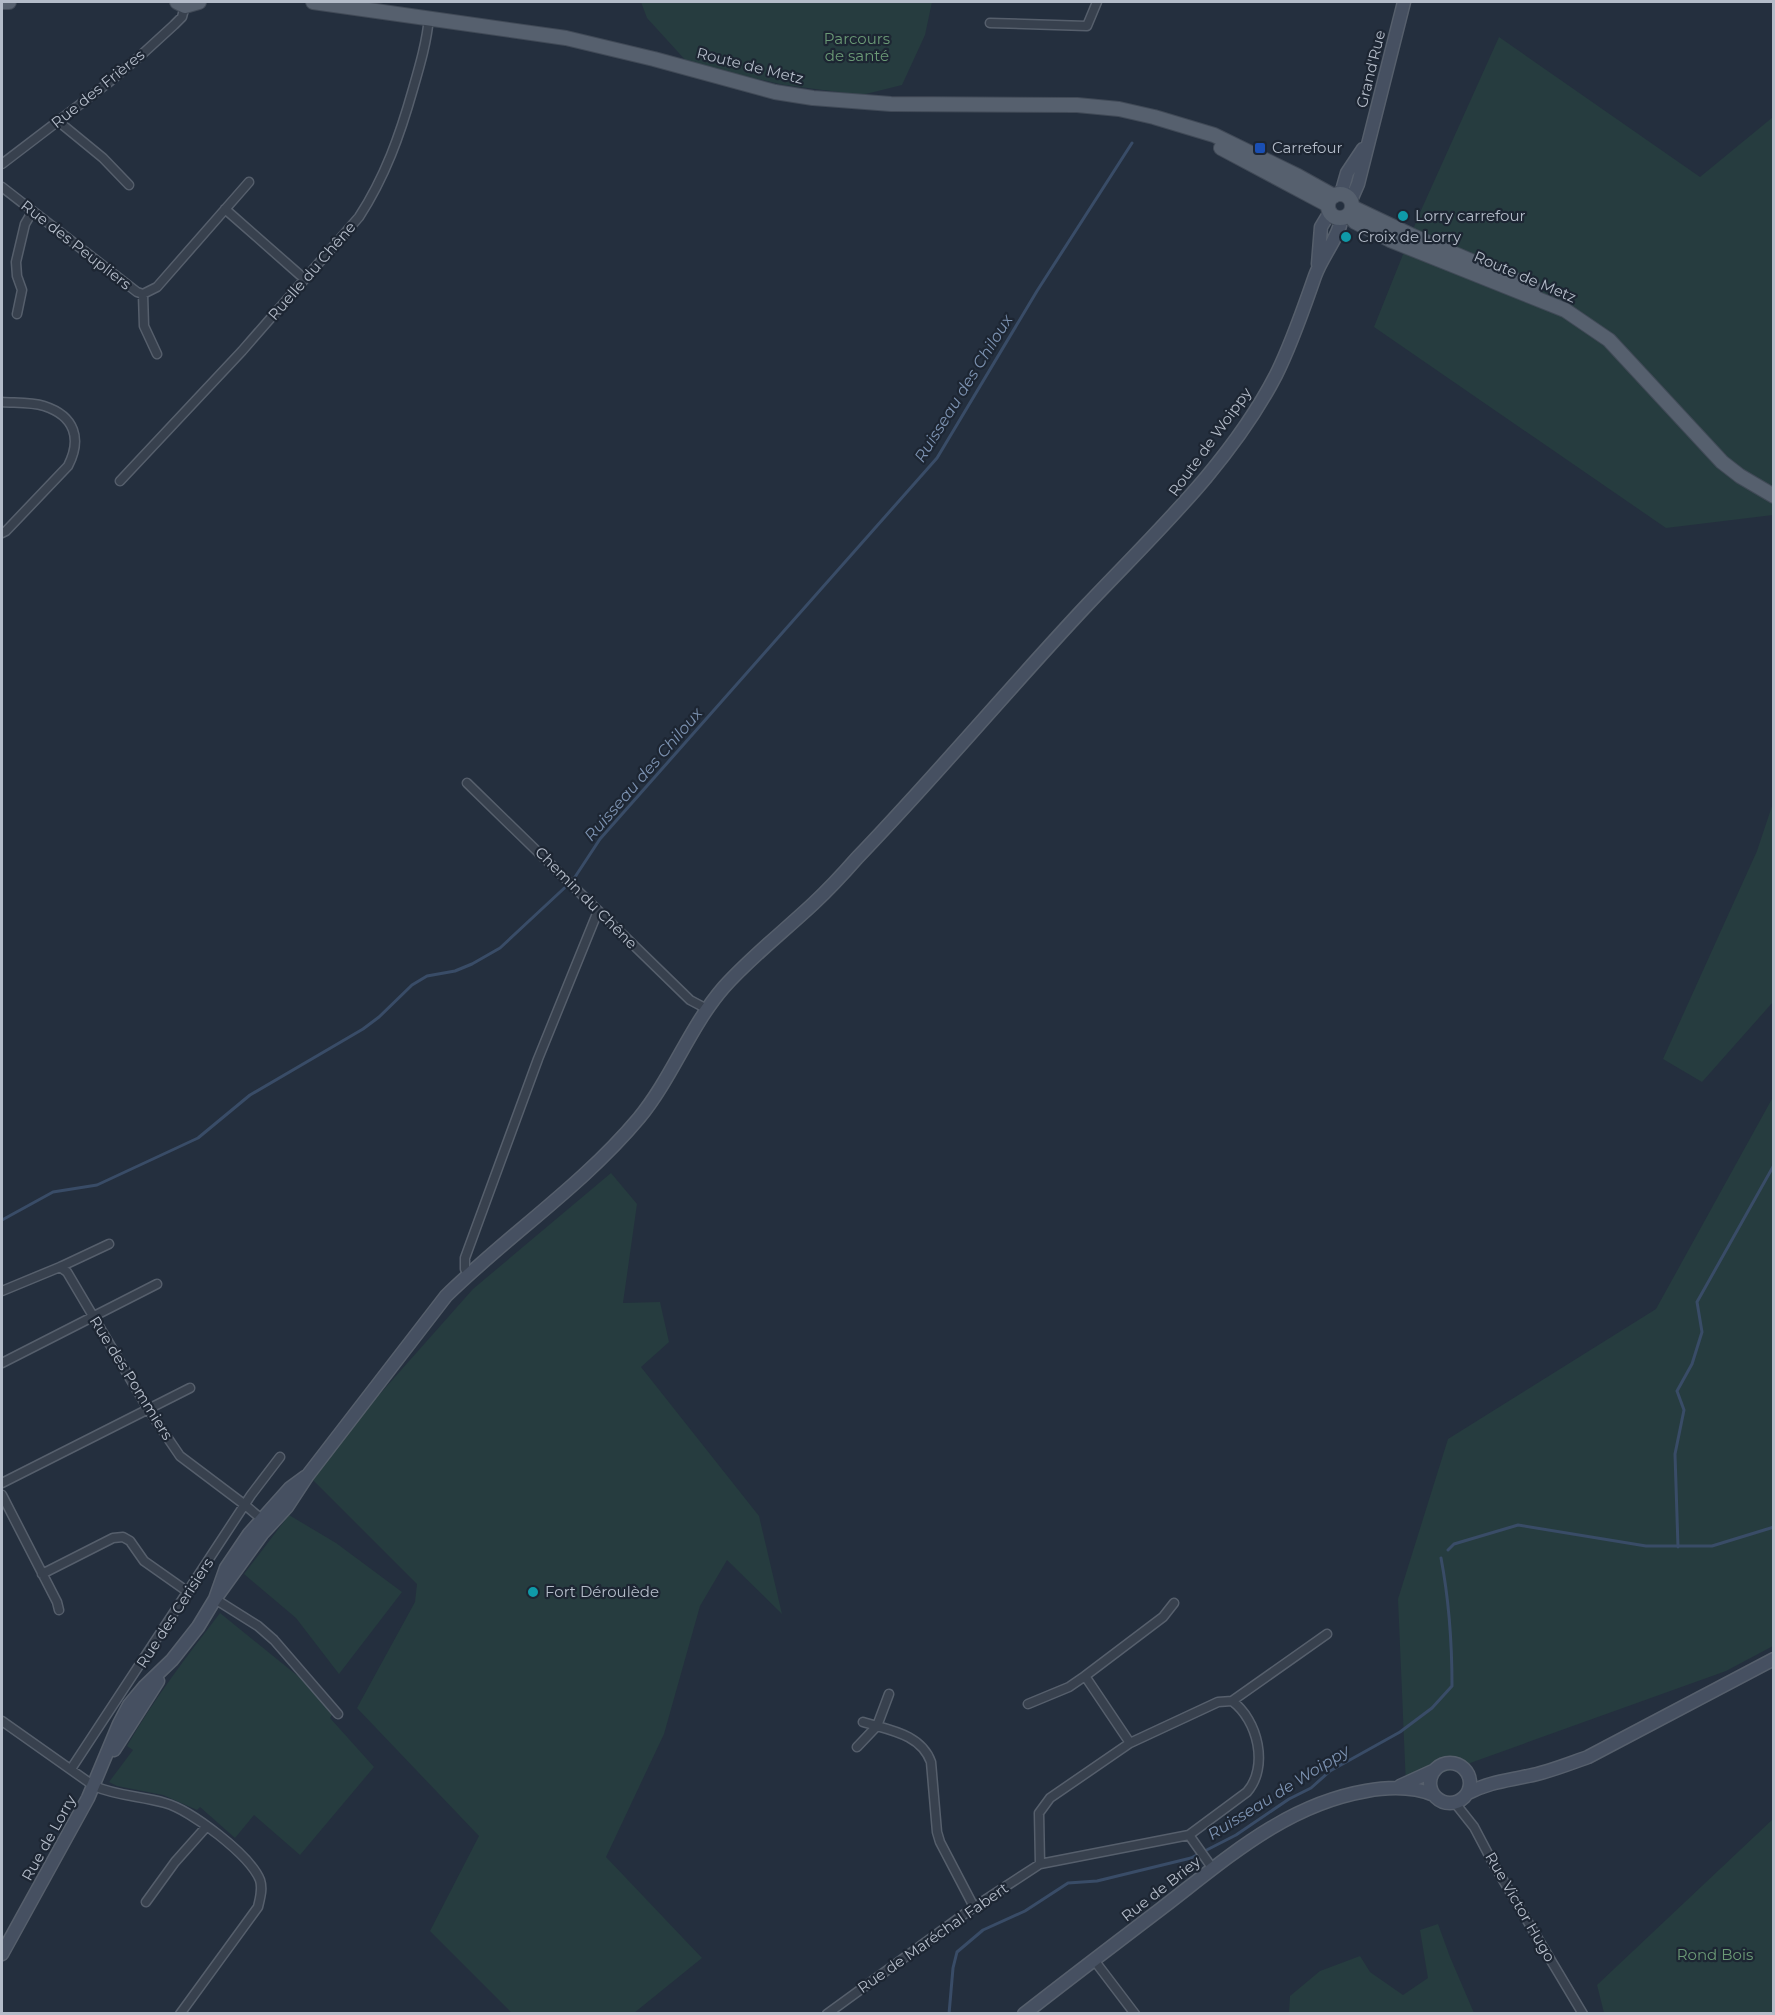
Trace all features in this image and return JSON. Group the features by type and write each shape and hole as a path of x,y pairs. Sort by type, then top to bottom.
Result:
{"main road":[{"path":"2,2 9,2"},
{"name":"Route de Metz","path":"313,2 566,38 654,58 776,92 813,98 891,104 1077,105 1119,109 1182,126 1341,206 1569,303 1615,335 1701,430 1728,456 1745,470 1773,486"},
{"name":"Route de Metz","path":"1341,206 1355,222 1390,240 1565,310 1580,319 1609,340 1722,462 1773,496"}],"street":[{"path":"990,23 1087,26 1097,2"},
{"name":"Grand'Rue","path":"1341,206 1358,184 1404,2"},
{"name":"Rue des Frières","path":"2,164 108,84 174,26 191,3"},
{"name":"Ruelle du Chêne","path":"120,481 242,351 364,209 388,165 403,127 422,59 429,17"},
{"path":"60,120 64,126 103,158 129,185"},
{"name":"Grand'Rue","path":"1341,206 1347,173 1368,144"},
{"name":"Rue des Peupliers","path":"2,187 32,213 142,294 157,287 249,182"},
{"name":"Route de Woippy","path":"707,1009 746,964 815,902 860,856 1087,605 1172,518 1208,476 1247,422 1275,377 1300,323 1317,271 1321,227 1341,206"},
{"path":"225,209 300,275"},
{"path":"17,314 22,290 17,276 16,262 25,224 32,213"},
{"path":"142,294 144,326 157,354"},
{"path":"2,402 42,405 56,411 71,424 76,441 74,454 68,466 6,531 2,532"},
{"name":"Chemin du Chêne","path":"467,783 690,1000 707,1009"},
{"path":"468,1274 465,1269 465,1258 538,1059 598,911"},
{"name":"Rue de Lorry","path":"2,1954 94,1786 102,1767 172,1660 198,1627 266,1522 287,1507 308,1475 446,1296 468,1274 550,1206 640,1117 662,1086 707,1009"},
{"path":"2,1291 109,1244"},
{"name":"Rue des Pommiers","path":"60,1267 67,1272 148,1409 180,1456 266,1522"},
{"path":"2,1363 157,1284"},
{"path":"2,1483 190,1388"},
{"name":"Rue des Cerisiers","path":"71,1769 245,1504 280,1457"},
{"path":"2,1495 60,1610"},
{"path":"42,1574 114,1538 123,1537 133,1543 144,1562 188,1592"},
{"path":"215,1599 258,1626 274,1640 338,1714"},
{"path":"1028,1704 1069,1687 1085,1677 1163,1617 1174,1603"},
{"path":"1232,1701 1242,1708 1250,1720 1256,1738 1257,1776 1247,1792 1189,1834 1041,1864 1038,1820 1044,1803 1130,1743 1218,1702 1232,1701 1327,1634"},
{"path":"1496,1781 1474,1777 1458,1764 1445,1763 1434,1770 1430,1782 1434,1795 1443,1802 1455,1803 1468,1792 1496,1781 1556,1769 1588,1757 1773,1659"},
{"path":"1085,1677 1130,1743"},
{"path":"857,1747 878,1726 889,1694"},
{"path":"2,1721 94,1786 107,1791 166,1803 186,1812 207,1826 250,1865 260,1880 261,1893 258,1907 180,2013"},
{"path":"863,1722 910,1737 928,1752 931,1761 937,1832 974,1907"},
{"name":"Rue de Briey","path":"1395,1788 1434,1770"},
{"path":"1467,1772 1470,1786 1468,1792"},
{"name":"Rue de Briey","path":"1024,2013 1094,1960 1210,1865 1296,1813 1346,1794 1395,1788 1411,1789 1434,1795"},
{"name":"Rue Victor Hugo","path":"1455,1803 1474,1827 1583,2013"},
{"path":"146,1902 207,1826"},
{"path":"1189,1834 1210,1865"},
{"name":"Rue de Maréchal Fabert","path":"827,2013 974,1907 1041,1864"},
{"path":"1094,1960 1135,2013"}],"green space":[{"name":"Parcours de santé","path":"641,2 932,2 925,35 902,85 862,95 784,85 688,63 647,18"},
{"path":"1499,37 1700,177 1773,117 1773,515 1666,528 1374,327 1418,217"},
{"path":"1773,803 1773,1002 1702,1082 1663,1059 1757,851"},
{"path":"1773,1097 1773,1646 1726,1671 1406,1786 1398,1599 1448,1439 1656,1309"},
{"path":"611,1173 637,1204 623,1303 660,1302 669,1342 641,1367 759,1516 782,1614 727,1560 700,1606 664,1734 606,1857 702,1958 634,2013 512,2013 430,1931 479,1836 357,1708 415,1602 417,1584 308,1475 473,1289"},
{"path":"289,1515 336,1543 402,1592 339,1674 296,1618 244,1574"},
{"path":"220,1613 304,1681 333,1713 330,1718 374,1767 300,1855 254,1815 235,1838 200,1807 197,1810 163,1795 117,1786 109,1782 133,1750 127,1746 148,1711"},
{"name":"Rond Bois","path":"1773,1819 1773,2013 1604,2013 1597,1985"},
{"path":"1438,1924 1474,2013 1289,2013 1290,1996 1320,1971 1360,1956 1370,1972 1403,1995 1428,1978 1420,1930"}],"waterway":[{"name":"Ruisseau des Chiloux","path":"2,1220 53,1192 97,1185 198,1138 250,1095 363,1029 412,985 427,976 455,971 472,964 500,948 573,880 600,839 937,458 1037,291 1132,143"},
{"path":"1678,1547 1675,1454 1684,1410 1677,1391 1692,1364 1702,1332 1697,1302 1774,1165"},
{"path":"1448,1550 1454,1544 1518,1525 1646,1546 1712,1546 1774,1527"},
{"name":"Ruisseau de Woippy","path":"949,2014 953,1968 957,1952 983,1930 1025,1911 1068,1883 1097,1881 1191,1858 1236,1835 1289,1799 1311,1788 1330,1771 1400,1732 1432,1708 1452,1686 1450,1622 1441,1558"}],"place":[{"name":"Carrefour","path":"1260,148"},
{"name":"Lorry carrefour","path":"1403,216"},
{"name":"Croix de Lorry","path":"1346,237"},
{"name":"Fort Déroulède","path":"533,1592"}]}
